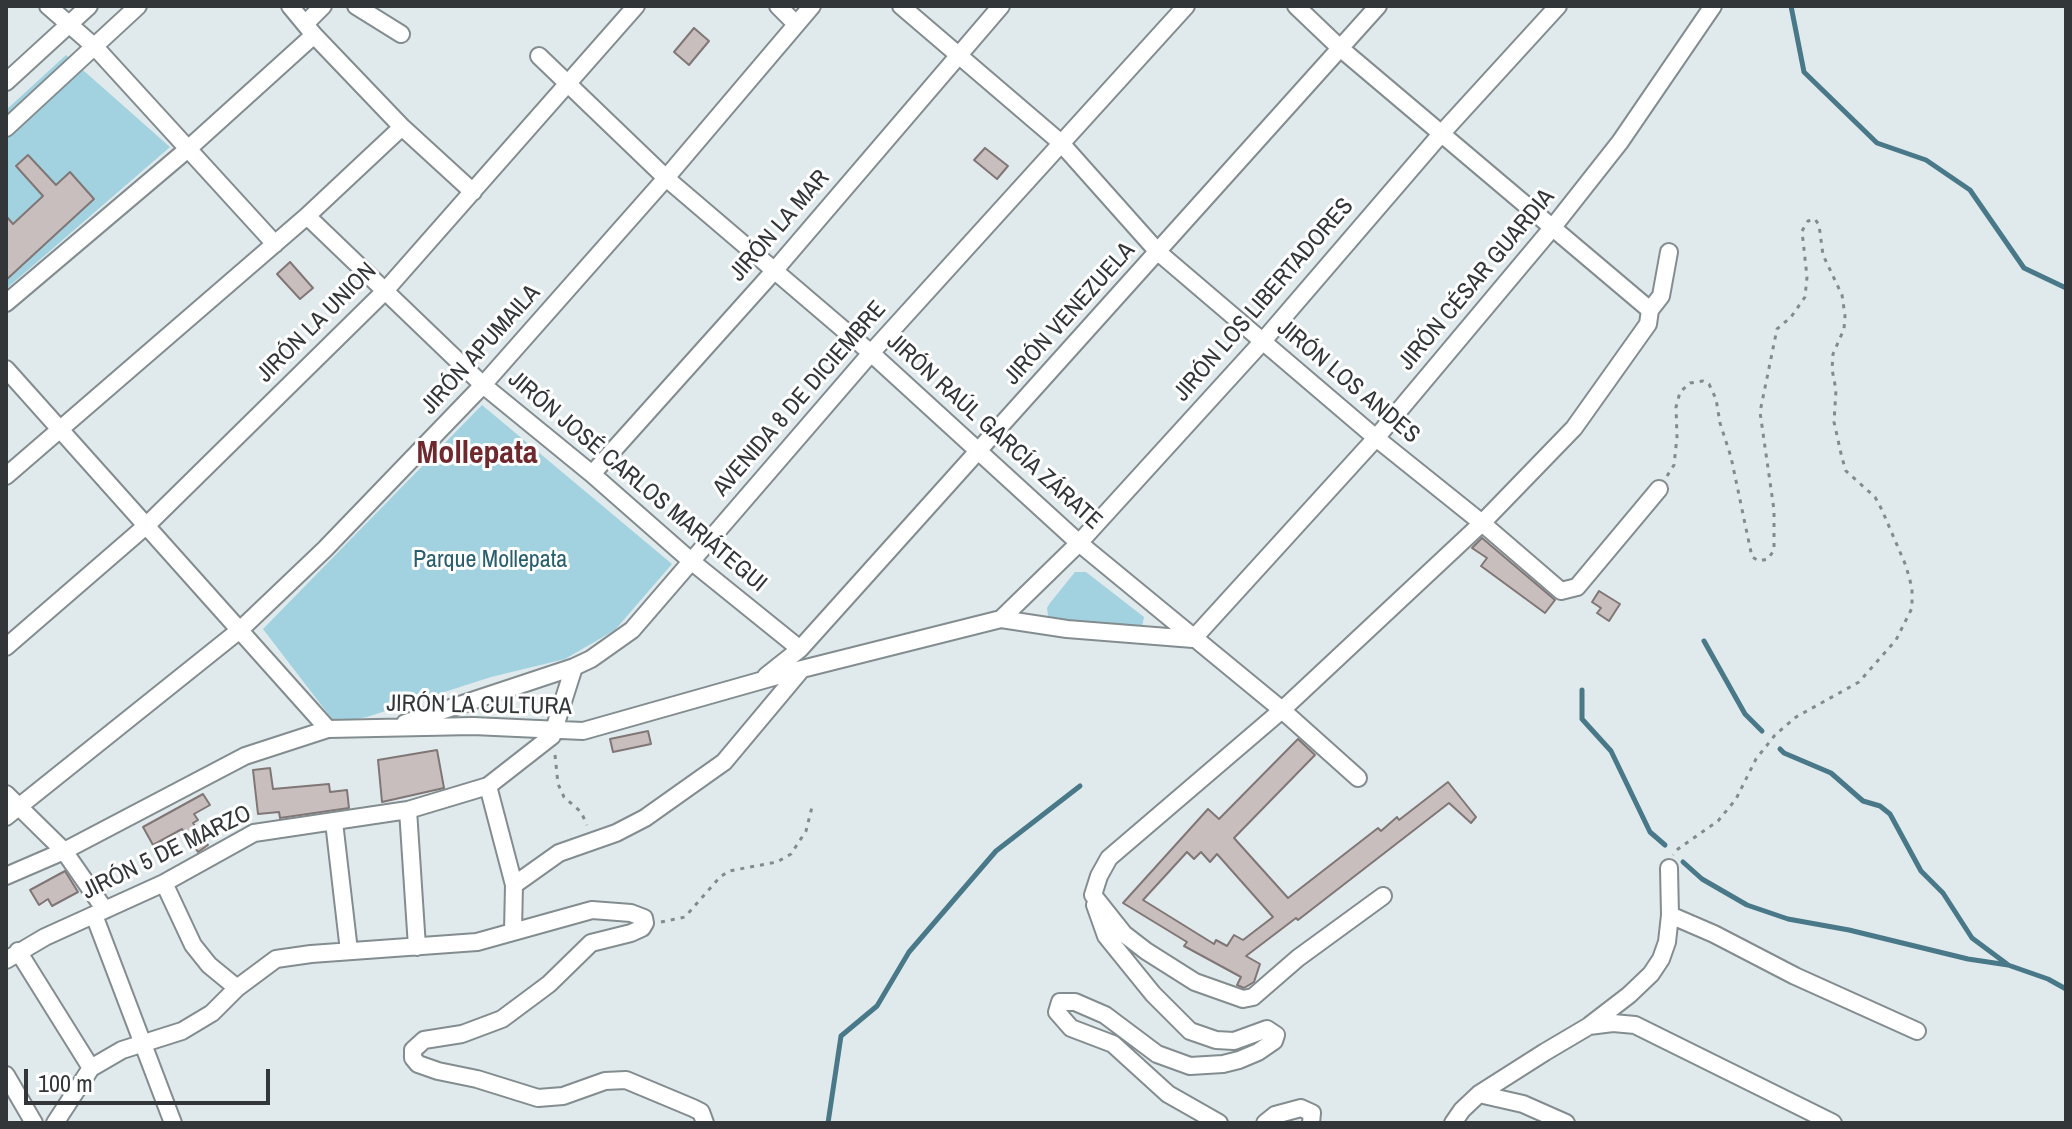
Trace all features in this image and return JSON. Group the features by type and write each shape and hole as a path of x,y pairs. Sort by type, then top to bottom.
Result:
{"street":[{"path":"48,6 95,47 275,244"},
{"path":"6,82 89,6"},
{"path":"6,128 138,6"},
{"path":"290,6 402,127 473,192"},
{"path":"6,303 189,148 310,29 323,6"},
{"path":"356,6 401,34"},
{"name":"JIRÓN LA UNION","path":"6,647 147,525 384,292 636,6"},
{"path":"778,6 796,24"},
{"name":"JIRÓN APUMAILA","path":"10,806 241,629 325,549 483,385 666,178 812,6"},
{"name":"JIRÓN LOS ANDES","path":"901,6 1060,142 1158,252 1561,591 1577,587 1659,489"},
{"name":"JIRÓN LA MAR","path":"592,474 774,271 1001,6"},
{"name":"AVENIDA 8 DE DICIEMBRE","path":"388,729 574,667 632,630 871,353 1186,6"},
{"path":"1296,6 1340,48 1553,227 1649,317"},
{"name":"JIRÓN VENEZUELA","path":"759,682 800,649 1378,6"},
{"name":"JIRÓN LOS LIBERTADORES","path":"1001,619 1079,543 1263,341 1441,134 1558,6"},
{"name":"JIRÓN CÉSAR GUARDIA","path":"1193,639 1376,438 1553,227 1620,142 1713,6"},
{"name":"JIRÓN RAÚL GARCÍA ZÁRATE","path":"539,56 666,178 871,353 1079,543 1282,710 1358,778"},
{"path":"6,476 307,216 402,127"},
{"name":"JIRÓN JOSÉ CARLOS MARIÁTEGUI","path":"307,216 483,385 800,649"},
{"path":"1219,1123 1168,1094 1113,1044 1071,1028 1057,1012 1060,1002 1075,1002 1105,1015 1157,1054 1190,1066 1239,1060 1274,1041 1276,1035 1267,1029 1234,1041 1216,1040 1190,1031 1153,994 1106,936 1093,895 1099,876 1109,858 1282,710 1482,523 1574,428 1661,296 1669,252"},
{"path":"6,369 328,729"},
{"path":"1001,619 1067,629 1193,639"},
{"name":"JIRÓN LA CULTURA","path":"6,876 64,851 245,756 328,729 473,726 554,733 583,731 802,669 1001,619"},
{"path":"554,733 574,667"},
{"path":"514,885 559,853 595,841 645,818 724,762 802,669"},
{"name":"JIRÓN 5 DE MARZO","path":"12,956 164,883 254,833 408,810 488,786 554,733"},
{"path":"488,786 514,885 513,931"},
{"path":"10,806 64,851 100,913 142,1046 173,1123"},
{"path":"408,810 417,947"},
{"path":"334,822 349,951"},
{"path":"1453,1123 1479,1094 1604,1016 1651,974 1664,950 1670,915 1669,868"},
{"path":"164,883 193,945 209,965 237,988"},
{"path":"1093,895 1124,934 1146,951 1195,982 1243,999 1253,997 1298,958 1383,896"},
{"path":"55,1123 91,1068 109,1055 182,1031 212,1013 237,988 276,959 477,942 592,910 640,915 645,923 631,933 591,943 549,984 502,1019 482,1029 424,1040 413,1050 413,1058 418,1064 438,1071 477,1079 538,1098 563,1096 605,1081 626,1080 701,1112 705,1123"},
{"path":"1670,915 1917,1031"},
{"path":"12,956 91,1068"},
{"path":"1589,1026 1613,1023 1635,1025 1833,1123"},
{"path":"6,1075 34,1123"},
{"path":"1479,1094 1523,1104 1566,1123"},
{"path":"1265,1123 1275,1115 1301,1108 1312,1113 1311,1123"}],"path":[{"path":"1659,489 1674,465 1676,407 1680,392 1690,383 1703,381 1709,384 1716,399 1752,557 1759,561 1768,559 1774,550 1774,510 1760,412 1777,329 1791,317 1805,297 1807,277 1802,231 1808,221 1815,219 1819,225 1823,255 1842,295 1845,316 1844,329 1833,354 1832,369 1836,390 1834,422 1842,458 1846,471 1875,497 1882,510 1906,566 1912,588 1912,608 1896,640 1859,682 1796,717 1775,735 1762,750 1736,799 1718,821 1678,849 1670,859 1669,868"},
{"path":"554,733 558,784 564,797 581,812 595,841"},
{"path":"645,923 685,917 729,871 777,862 791,854 806,831 812,807"}],"green space":[{"path":"66,55 170,147 6,289 6,110"},
{"name":"Parque Mollepata","path":"482,405 672,564 615,630 565,659 491,677 367,717 335,723 263,629"},
{"path":"1075,572 1086,572 1144,617 1142,627 1049,623 1047,608"}],"building":[{"path":"694,28 709,41 689,65 674,52"},
{"path":"985,148 1008,166 997,179 974,160"},
{"path":"28,155 56,185 70,172 94,199 6,280 6,216 13,224 43,196 16,166"},
{"path":"290,262 313,288 300,299 277,274"},
{"path":"1482,538 1555,600 1545,613 1481,566 1487,558 1472,548"},
{"path":"1599,591 1620,604 1609,621 1597,613 1601,608 1592,602"},
{"path":"648,731 651,744 613,752 610,739"},
{"path":"1298,739 1315,755 1234,838 1288,898 1378,828 1381,831 1397,817 1399,820 1448,782 1476,817 1471,823 1449,803 1298,920 1296,918 1246,956 1260,964 1254,982 1244,988 1237,985 1241,977 1184,946 1187,942 1123,903 1208,809 1219,819","holes":["1187,852 1194,859 1201,852 1210,862 1217,854 1273,917 1243,940 1234,935 1227,946 1216,940 1214,944 1143,900"]},
{"path":"437,750 444,788 382,802 378,760"},
{"path":"270,768 273,789 329,784 330,792 347,790 349,808 280,818 279,812 258,814 253,770"},
{"path":"203,794 210,805 194,814 198,820 193,823 208,845 198,852 182,829 153,845 143,827"},
{"path":"65,871 78,892 52,906 48,899 39,905 30,890"}],"waterway":[{"path":"1791,6 1804,72 1877,143 1926,160 1970,190 2024,268 2066,288"},
{"path":"1704,641 1745,714 1762,731"},
{"path":"1582,690 1582,719 1611,751 1650,832 1665,845"},
{"path":"1780,749 1831,773 1863,801 1880,806 1890,814 1921,871 1943,893 1972,938 2007,964"},
{"path":"828,1123 841,1036 877,1006 909,952 996,851 1080,786"},
{"path":"1683,862 1702,879 1747,905 1788,919 2008,965 2066,989"}],"district":[{"name":"Mollepata","path":"477,454"}]}
